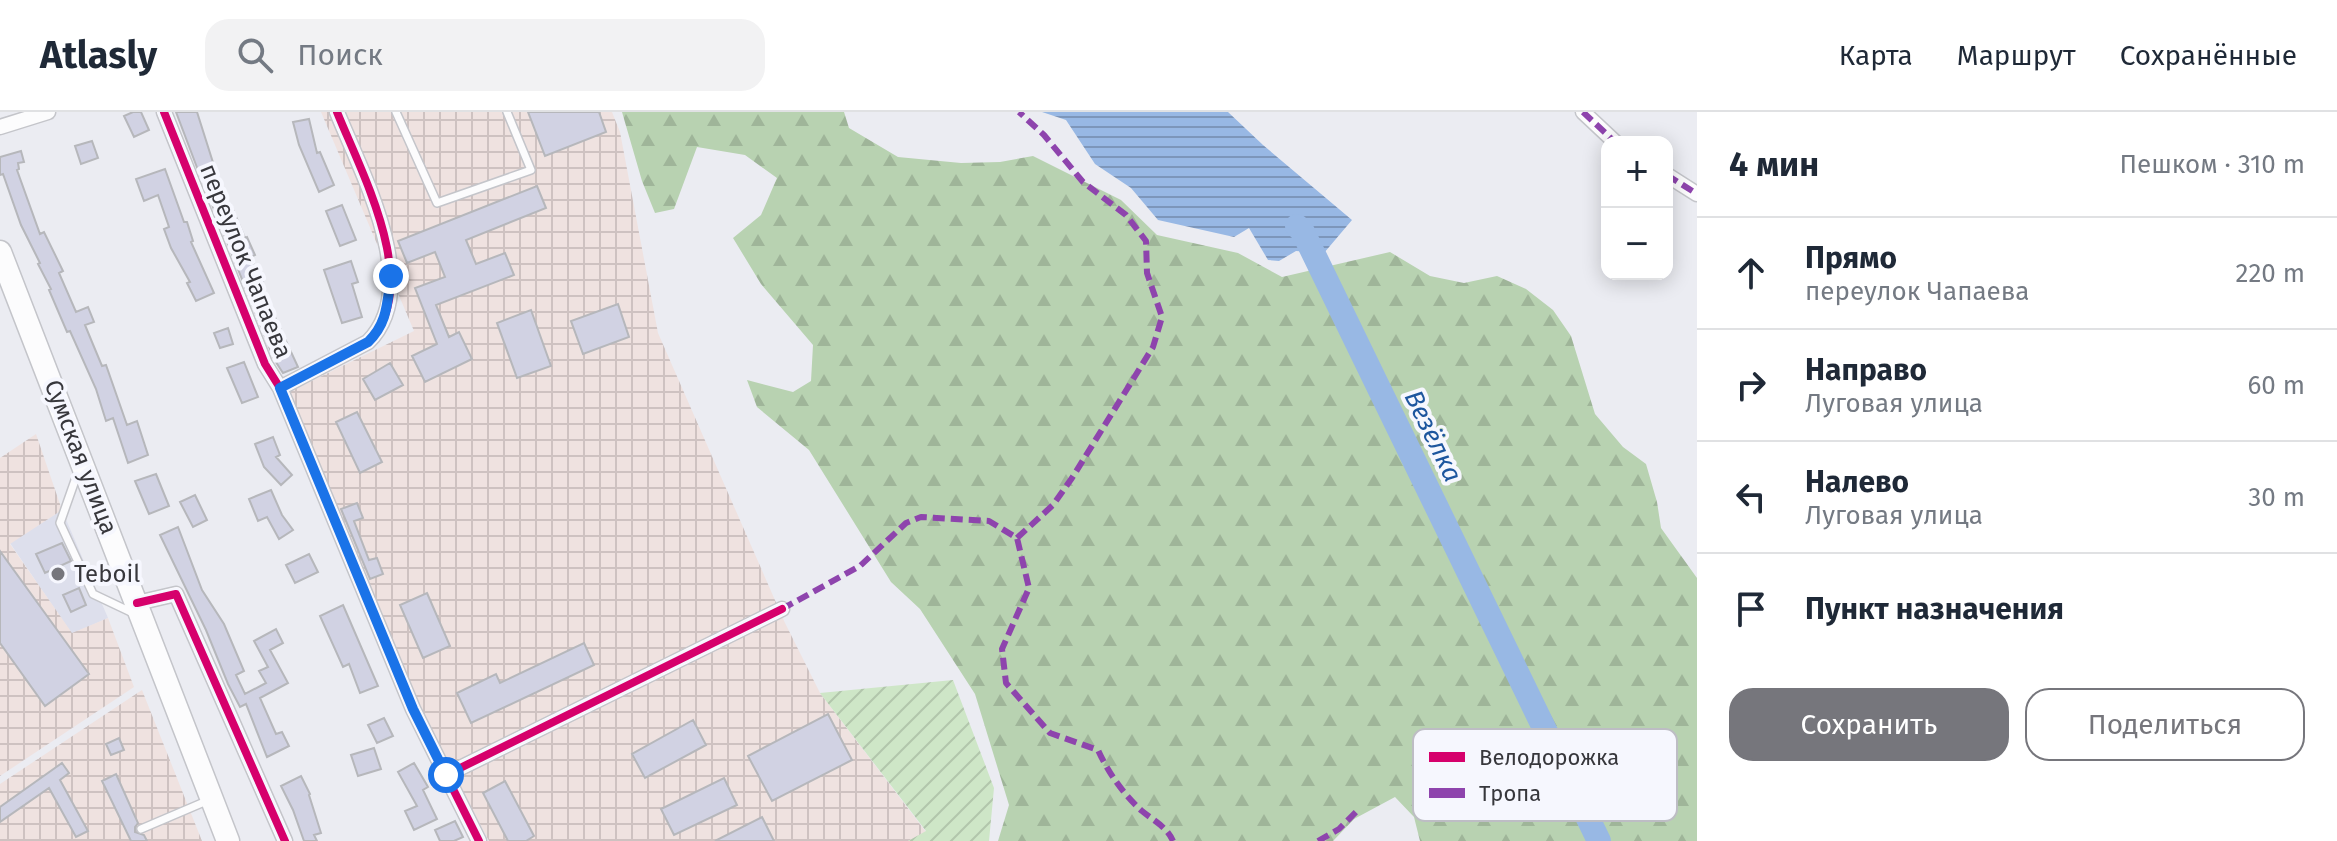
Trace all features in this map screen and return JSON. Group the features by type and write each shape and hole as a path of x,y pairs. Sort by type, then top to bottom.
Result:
{"main road":[{"name":"Сумская улица","path":"0,252 228,841"}],"street":[{"path":"0,127 48,112"},
{"name":"переулок Чапаева","path":"164,112 265,364 280,388 413,709 479,841"},
{"path":"280,388 368,342 385,320 391,276 385,235 337,112"},
{"path":"1583,112 1609,136"},
{"path":"1673,179 1697,194"},
{"path":"140,611 176,594 285,841"},
{"path":"446,775 782,609"}],"lane":[{"path":"396,112 437,203 531,170 507,112"},
{"path":"82,459 60,523 93,594 140,611"},
{"path":"141,829 211,799"}],"shaded area":[{"path":"321,112 612,112 620,132 658,333 785,623 820,693 926,832 908,841 489,841 359,595 287,393 414,331"},
{"path":"36,434 62,510 10,544 72,633 108,618 134,687 0,776 0,458"},
{"path":"62,510 108,618 72,634 10,543"},
{"path":"142,690 202,841 0,841 0,784"}],"green space":[{"path":"622,112 844,112 849,128 898,157 961,163 1000,162 1033,156 1121,200 1157,235 1238,253 1282,277 1390,252 1430,276 1464,283 1497,276 1526,289 1553,310 1571,336 1595,414 1623,447 1646,464 1661,528 1697,578 1697,841 1420,841 1415,821 1677,821 1677,729 1413,729 1413,816 1395,797 1354,819 1333,841 998,841 1009,805 975,694 920,609 891,582 809,450 757,407 747,380 793,392 811,381 813,345 761,284 733,238 761,215 777,178 745,155 697,147 674,209 655,213 642,181"},
{"path":"953,680 994,788 989,841 908,841 926,831 820,693"}],"water":[{"path":"1042,112 1228,112 1352,220 1324,253 1296,251 1279,261 1268,260 1249,228 1234,237 1158,220 1131,188 1095,164 1066,120"}],"building":[{"path":"141,112 149,130 134,137 124,116"},
{"path":"176,112 197,112 216,172 201,178"},
{"path":"528,112 599,112 606,132 545,156"},
{"path":"309,119 317,153 320,152 334,185 319,192 293,122"},
{"path":"92,141 98,158 81,164 75,146"},
{"path":"21,151 24,162 18,163 17,170 40,234 44,232 63,271 59,273 76,312 88,307 94,322 85,325 102,366 106,365 127,425 137,421 148,455 128,463 113,418 106,421 96,389 70,331 67,332 40,263 21,225 3,174 0,175 0,157"},
{"path":"165,169 184,222 187,222 191,242 214,293 196,301 164,229 169,227 158,195 144,201 136,179"},
{"path":"537,186 546,208 466,240 476,264 505,253 514,275 436,305 449,337 459,332 472,359 425,382 412,356 437,344 415,288 445,277 435,252 407,263 398,241"},
{"path":"220,192 227,206 231,205 247,237 255,255 250,257 298,367 283,373 274,359 209,197"},
{"path":"342,205 356,240 340,246 326,211"},
{"path":"351,261 358,282 352,284 362,317 342,323 324,270"},
{"path":"618,304 629,337 583,354 571,321"},
{"path":"531,310 551,366 517,378 497,323"},
{"path":"228,328 233,344 220,348 214,333"},
{"path":"244,362 258,397 242,403 227,368"},
{"path":"390,363 403,385 375,400 363,379"},
{"path":"357,412 382,462 360,473 336,422"},
{"path":"273,437 280,455 276,457 292,475 281,485 264,467 255,444"},
{"path":"156,474 169,506 149,514 135,481"},
{"path":"271,490 282,515 293,530 279,539 267,517 258,521 249,499"},
{"path":"195,495 207,520 193,527 180,502"},
{"path":"357,503 363,518 354,521 369,560 377,558 383,574 370,579 341,509"},
{"path":"178,527 202,590 224,624 244,671 236,675 245,694 266,683 259,671 268,667 254,641 276,629 283,643 270,650 288,683 260,698 276,734 282,732 289,746 267,757 246,704 240,707 228,684 206,630 160,535"},
{"path":"62,543 71,561 45,573 36,554"},
{"path":"0,551 89,674 45,706 0,643"},
{"path":"309,554 318,572 295,583 286,565"},
{"path":"79,588 86,605 71,612 63,595"},
{"path":"427,593 450,646 423,658 400,605"},
{"path":"343,605 378,686 360,693 349,664 343,667 320,616"},
{"path":"584,643 594,665 471,723 457,693 496,674 500,683"},
{"path":"828,714 852,760 772,801 748,756"},
{"path":"384,718 393,736 377,743 368,725"},
{"path":"693,720 706,745 645,778 632,754"},
{"path":"119,738 124,750 111,755 106,744"},
{"path":"374,748 381,769 358,776 351,755"},
{"path":"62,763 69,773 60,780 88,831 76,837 49,788 0,822 0,807"},
{"path":"414,763 428,787 423,790 437,819 414,830 405,811 417,806 398,772"},
{"path":"116,774 138,823 135,832 144,835 147,841 131,841 102,781"},
{"path":"301,776 310,794 321,833 314,835 317,841 304,841 281,786"},
{"path":"724,778 737,805 674,835 661,809"},
{"path":"505,781 534,836 526,841 508,841 483,793"},
{"path":"762,817 774,841 715,841"},
{"path":"455,821 463,837 440,841 435,830"}],"waterway":[{"name":"Везёлка","path":"1297,226 1303,232 1545,729"},
{"name":"Везёлка","path":"1589,821 1599,841"}],"marked path":[{"path":"1017,538 1053,505 1072,478 1153,347 1162,317 1147,273 1146,241 1126,215 1083,182 1044,135 1019,112"},
{"path":"1583,112 1609,136"},
{"path":"1673,179 1697,194"},
{"path":"782,609 860,566 906,523 921,517 989,521 1017,538 1029,588 1002,649 1006,683 1050,733 1098,750 1122,790 1173,841"},
{"path":"1318,841 1339,829 1360,808"}],"cycle path":[{"path":"164,112 265,364 280,388 413,709 446,775"},
{"path":"280,388 368,342 384,319 390,291 389,261 382,229 337,112"},
{"path":"137,603 176,594 285,841"},
{"path":"479,841 446,775 782,609"}],"place":[{"name":"Teboil","path":"58,574"}],"route":[{"path":"391,276 385,320 378,332 368,342 280,388 413,709 446,775"}]}
